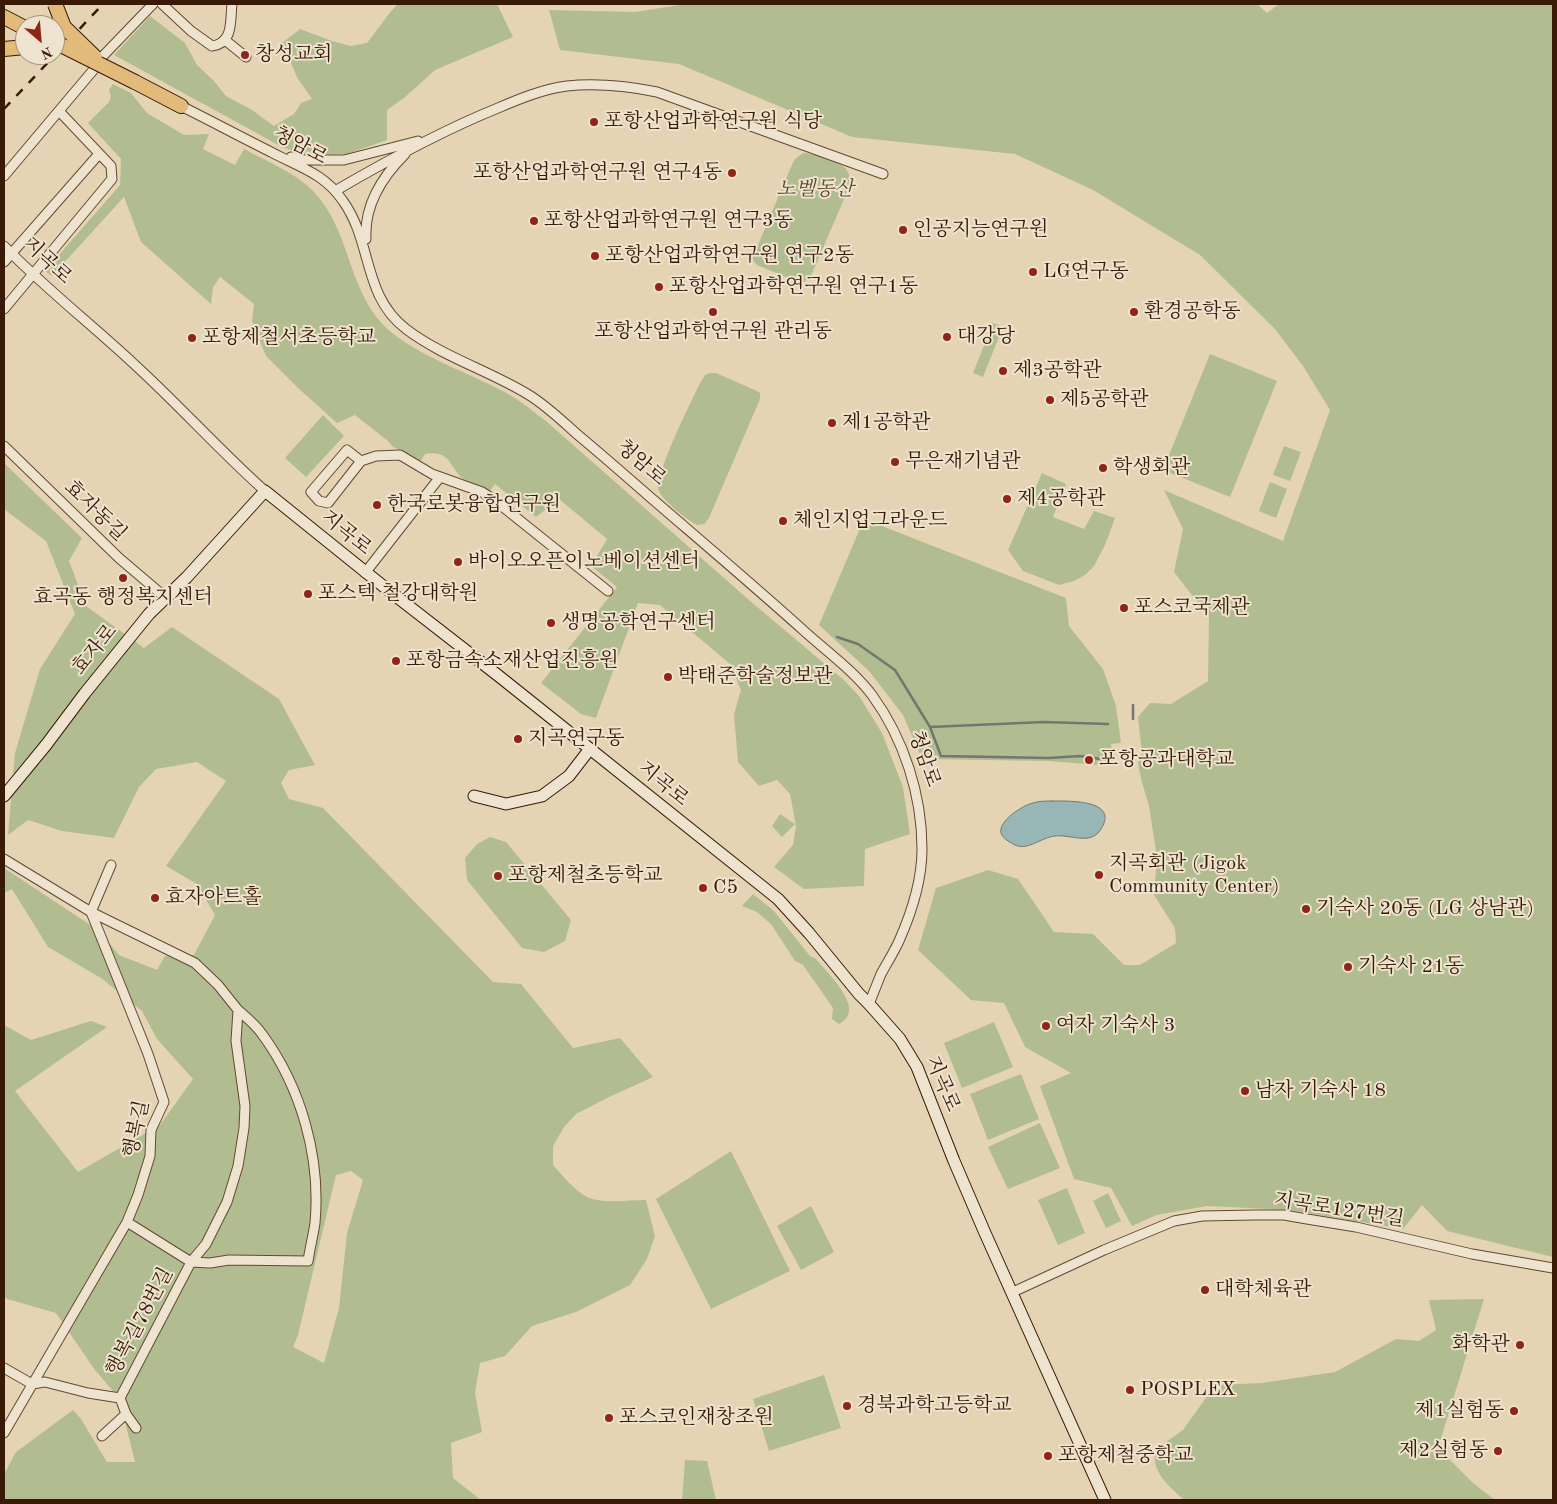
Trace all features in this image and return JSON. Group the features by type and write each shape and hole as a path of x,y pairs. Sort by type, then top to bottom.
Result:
{"main road":[{"path":"55,4 64,27 100,64"},
{"path":"65,47 100,64"},
{"path":"65,55 100,64"},
{"name":"청암로","path":"100,64 181,106"}],"street":[{"path":"4,176 153,4"},
{"path":"162,4 212,46 225,40 230,29 232,4"},
{"path":"225,40 246,57"},
{"path":"335,191 412,147 470,119 551,90 573,86 621,86 657,92 883,174"},
{"name":"청암로","path":"181,106 277,156 298,164 315,174 335,191 345,203 359,230 372,280 384,305 394,318 406,329 426,342 503,381 544,405 844,666 872,696 892,730 908,766 919,808 922,849 917,883 905,925 898,943 880,976 870,1004"},
{"path":"4,309 112,179 111,166 59,111"},
{"path":"277,156 304,160 344,160 428,140"},
{"path":"368,262 365,229 370,206 385,177 412,147"},
{"path":"4,262 99,154"},
{"name":"지곡로","path":"4,246 33,275 135,364 243,471 266,491 366,573 778,899 809,933 859,994 900,1039 917,1068 954,1161 1105,1500"},
{"name":"효자동길","path":"4,446 119,558 166,598"},
{"path":"361,460 347,450 311,492 319,501 328,503 361,460 376,456 400,456 440,477 482,492 493,499 608,591"},
{"path":"366,573 440,477"},
{"name":"효자로","path":"4,796 149,614 266,491"},
{"path":"474,796 506,804 542,796 569,776 589,750"},
{"path":"4,859 91,912 111,865"},
{"name":"행복길78번길","path":"91,912 195,963 218,985 238,1010 262,1033 289,1078 304,1116 313,1160 315,1191 315,1222 308,1261 230,1260 210,1263 191,1262"},
{"name":"행복길","path":"4,1432 126,1222 138,1195 150,1156 151,1130 164,1102 148,1054 91,912"},
{"name":"행복길78번길","path":"32,1384 45,1382 88,1393 120,1398 191,1262 206,1244 227,1202 238,1166 245,1106 236,1041 238,1010"},
{"name":"지곡로127번길","path":"1012,1292 1104,1250 1174,1221 1202,1216 1284,1215 1307,1218 1356,1227 1472,1254 1553,1268"},
{"path":"126,1222 191,1262"},
{"path":"4,1368 32,1384"},
{"path":"120,1398 126,1414 136,1428"},
{"path":"102,1436 126,1414"}],"green space":[{"path":"398,4 497,4 513,37 435,70 404,98 387,110 387,140 347,154 306,155 282,147 114,55 150,16 185,43 197,65 226,96 252,110 274,126 294,114 301,103 312,99 298,79 282,43 300,29 351,46 367,43"},
{"path":"686,4 1257,4 1267,13 1279,4 1553,4 1553,1257 1447,1231 1422,1205 1403,1229 1290,1210 1207,1206 1157,1215 1132,1226 1111,1188 1074,1179 1040,1086 1071,1073 1025,1047 1004,1003 971,1000 918,950 936,888 988,870 1018,879 1054,932 1093,934 1124,965 1140,965 1176,943 1175,928 1154,895 1157,858 1149,806 1138,763 1142,754 1138,717 1150,703 1171,704 1208,681 1209,617 1174,572 1183,529 1164,490 1283,541 1330,410 1303,366 1275,329 1200,255 1093,190 1015,154 852,137 679,64 560,50 549,10 635,12"},
{"path":"113,84 131,93 147,113 184,135 209,134 203,149 235,165 244,149 285,170 304,183 320,199 331,215 367,302 377,318 391,332 420,351 500,389 546,421 749,600 845,681 859,696 882,733 903,787 910,834 865,849 864,886 804,889 774,867 793,845 796,826 790,794 777,780 759,786 738,762 734,714 741,690 730,664 660,605 638,603 596,718 581,714 541,683 617,587 591,566 607,539 559,499 536,517 495,484 489,492 467,482 444,456 425,454 420,462 392,446 355,415 337,423 266,356 252,321 254,304 220,277 213,287 211,304 141,242 124,197 52,276 45,271 120,185 121,159 88,123 109,102 111,97 109,90"},
{"name":"노벨동산","path":"803,153 831,160 842,166 847,171 851,183 811,276 800,283 757,265 752,259 794,160"},
{"path":"993,323 1003,327 983,377 973,373"},
{"path":"1210,354 1277,381 1230,497 1163,470"},
{"path":"716,373 757,391 760,393 760,399 709,518 704,524 697,525 665,500 659,491 659,483 667,455 682,421 700,383 705,375"},
{"path":"323,415 344,436 306,477 285,458"},
{"path":"1284,446 1301,452 1290,481 1273,475"},
{"path":"4,463 82,538 69,561 86,606 144,648 172,627 279,699 315,765 289,770 281,783 289,799 323,808 493,982 521,984 573,1048 620,1038 653,1077 576,1114 564,1127 553,1146 553,1165 573,1186 587,1197 608,1201 646,1200 655,1236 647,1259 630,1285 576,1312 532,1326 505,1356 480,1363 475,1393 482,1432 451,1443 453,1478 481,1500 4,1500 4,1474 16,1452 73,1410 81,1419 107,1462 135,1462 119,1398 95,1370 56,1313 4,1297 4,1025 31,1040 91,1021 107,1027 15,1091 78,1172 160,1125 193,1079 157,1039 142,1011 101,978 48,947 12,889 4,893 4,868 98,930 119,955 157,970 165,956 194,955 215,915 197,884 166,866 226,781 197,762 156,769 139,787 114,838 62,831 28,820 8,835 15,753 40,669 75,614 46,541 4,509","holes":["351,1171 363,1180 347,1233 339,1308 324,1363 293,1347 298,1335 336,1175"]},
{"path":"1042,473 1066,484 1053,517 1084,529 1094,511 1115,518 1105,545 1094,566 1085,575 1074,581 1059,585 1023,571 1008,550"},
{"path":"1270,482 1287,489 1276,518 1259,511"},
{"path":"864,519 1066,598 1069,626 1103,669 1116,706 1121,743 1111,744 1114,766 1048,761 922,759 903,715 869,671 819,625"},
{"path":"780,814 795,824 782,837 772,826"},
{"path":"490,837 506,842 571,920 565,941 544,952 522,948 467,880 465,858 477,844"},
{"path":"753,894 774,911 810,956 816,959 842,991 849,1010 847,1018 839,1024 832,1019 833,1008 803,965 795,961 771,924 757,912 742,906"},
{"path":"994,1022 1013,1067 962,1088 944,1043"},
{"path":"1021,1074 1039,1119 988,1140 970,1094"},
{"path":"1040,1123 1060,1168 1008,1189 988,1147"},
{"path":"731,1151 790,1271 711,1309 656,1199"},
{"path":"1067,1188 1085,1233 1058,1245 1038,1200"},
{"path":"1108,1193 1121,1221 1106,1228 1093,1201"},
{"path":"811,1206 834,1252 801,1270 777,1226"},
{"path":"1484,1299 1438,1448 1473,1483 1495,1500 1184,1500 1167,1484 1158,1472 1155,1457 1156,1449 1183,1430 1215,1385 1262,1383 1335,1372 1396,1339 1419,1341 1436,1330 1429,1300"},
{"path":"824,1375 841,1428 769,1451 753,1399"},
{"path":"685,1460 707,1461 716,1500 682,1500"}],"water":[{"path":"1042,801 1069,801 1089,804 1098,807 1103,812 1105,819 1097,834 1086,838 1055,836 1030,845 1020,846 1007,840 1001,833 1001,828 1007,819 1029,804"}],"waterway":[{"path":"837,637 858,644 895,670 930,727 941,756 1049,758 1080,756 1108,760"},
{"path":"1133,705 1133,719"},
{"path":"930,727 1044,722 1108,724"}],"railway":[{"path":"65,44 103,4"},
{"path":"4,109 46,65"}],"place":[{"name":"창성교회","path":"245,55"},
{"name":"포항산업과학연구원 식당","path":"594,122"},
{"name":"포항산업과학연구원 연구4동","path":"732,173"},
{"name":"포항산업과학연구원 연구3동","path":"534,221"},
{"name":"인공지능연구원","path":"903,230"},
{"name":"포항산업과학연구원 연구2동","path":"595,256"},
{"name":"LG연구동","path":"1033,272"},
{"name":"포항산업과학연구원 연구1동","path":"659,287"},
{"name":"포항산업과학연구원 관리동","path":"713,312"},
{"name":"환경공학동","path":"1134,312"},
{"name":"대강당","path":"947,337"},
{"name":"포항제철서초등학교","path":"192,338"},
{"name":"제3공학관","path":"1003,371"},
{"name":"제5공학관","path":"1050,400"},
{"name":"제1공학관","path":"832,423"},
{"name":"무은재기념관","path":"895,462"},
{"name":"학생회관","path":"1103,468"},
{"name":"제4공학관","path":"1007,499"},
{"name":"한국로봇융합연구원","path":"377,505"},
{"name":"체인지업그라운드","path":"783,521"},
{"name":"바이오오픈이노베이션센터","path":"458,562"},
{"name":"효곡동 행정복지센터","path":"123,578"},
{"name":"포스텍 철강대학원","path":"308,594"},
{"name":"포스코국제관","path":"1124,608"},
{"name":"생명공학연구센터","path":"551,623"},
{"name":"포항금속소재산업진흥원","path":"396,661"},
{"name":"박태준학술정보관","path":"668,677"},
{"name":"지곡연구동","path":"518,739"},
{"name":"포항공과대학교","path":"1089,760"},
{"name":"지곡회관 (Jigok Community Center)","path":"1099,875"},
{"name":"포항제철초등학교","path":"498,876"},
{"name":"C5","path":"703,888"},
{"name":"효자아트홀","path":"155,898"},
{"name":"기숙사 20동 (LG 상남관)","path":"1306,909"},
{"name":"기숙사 21동","path":"1348,967"},
{"name":"여자 기숙사 3","path":"1046,1026"},
{"name":"남자 기숙사 18","path":"1245,1091"},
{"name":"대학체육관","path":"1205,1290"},
{"name":"화학관","path":"1520,1345"},
{"name":"POSPLEX","path":"1130,1390"},
{"name":"경북과학고등학교","path":"847,1406"},
{"name":"제1실험동","path":"1514,1411"},
{"name":"포스코인재창조원","path":"609,1418"},
{"name":"제2실험동","path":"1498,1451"},
{"name":"포항제철중학교","path":"1048,1456"}]}
